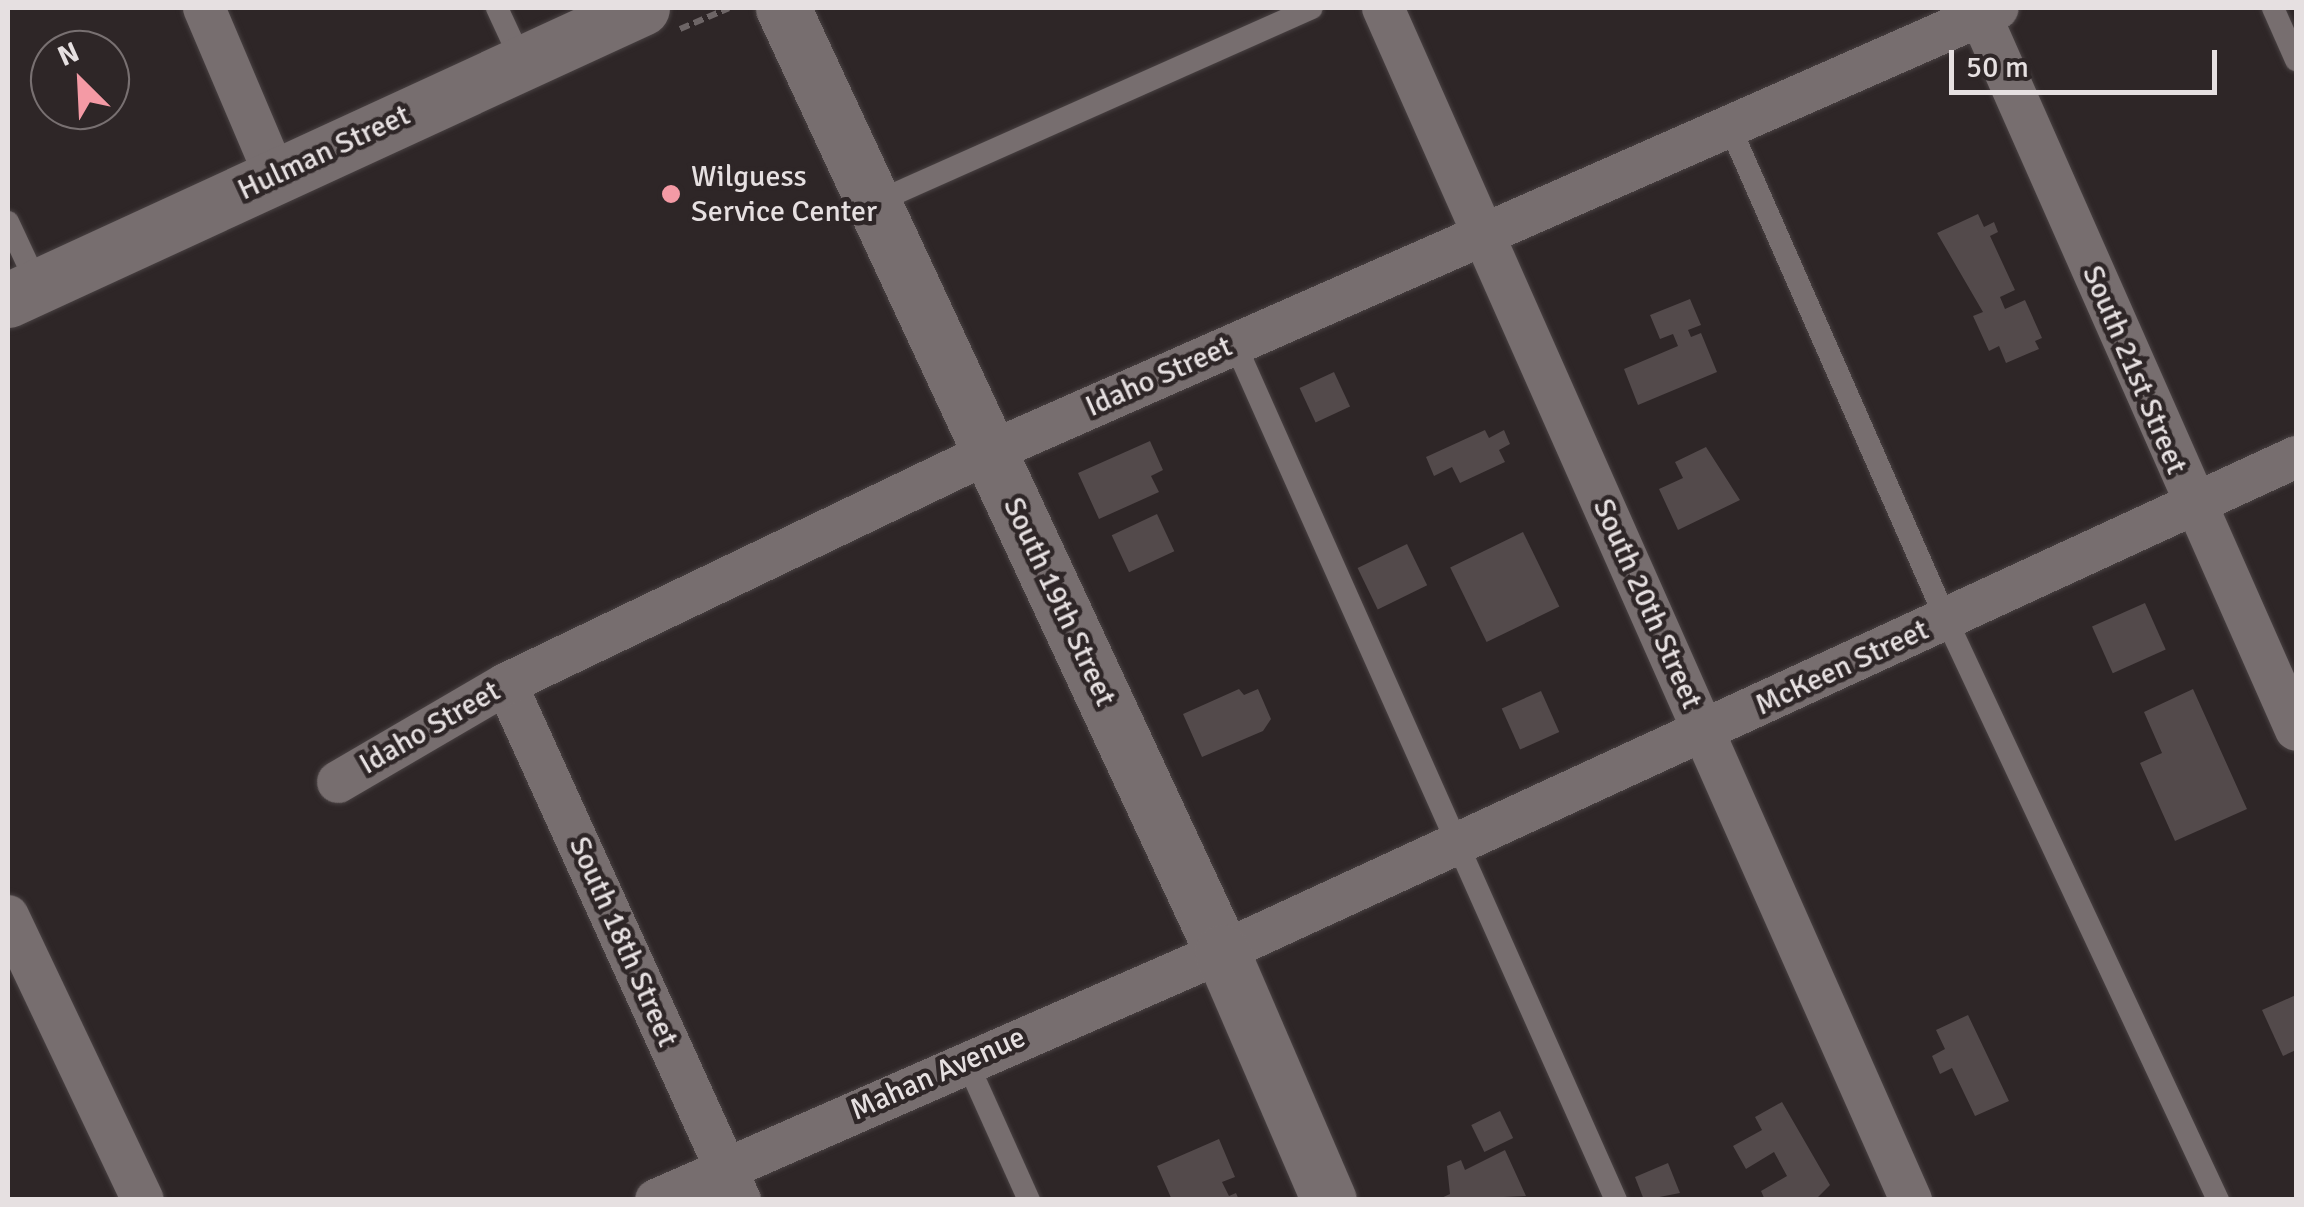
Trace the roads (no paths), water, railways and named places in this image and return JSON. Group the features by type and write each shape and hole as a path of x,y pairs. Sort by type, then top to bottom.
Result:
{"street":[{"path":"204,8 275,175"},
{"name":"Hulman Street","path":"23,293 642,8"},
{"name":"South 19th Street","path":"783,8 1222,952 1330,1200"},
{"name":"South 20th Street","path":"1383,8 1911,1200"},
{"name":"Idaho Street","path":"338,782 391,746 506,684 990,452 1985,10"},
{"name":"South 21st Street","path":"1985,10 2192,504 2296,730"},
{"name":"McKeen Street","path":"1222,952 1704,733 2296,456"},
{"name":"South 18th Street","path":"506,684 733,1184"},
{"path":"8,916 143,1200"},
{"name":"Mahan Avenue","path":"656,1200 733,1184 966,1060 1222,952"}],"lane":[{"path":"497,8 522,62"},
{"path":"874,203 1312,8"},
{"path":"2272,8 2296,60"},
{"path":"1729,124 1946,619 2218,1200"},
{"path":"8,222 23,293"},
{"path":"1235,344 1455,846 1616,1200"},
{"path":"966,1060 1029,1200"}],"place":[{"name":"Wilguess Service Center","path":"671,194"}]}
